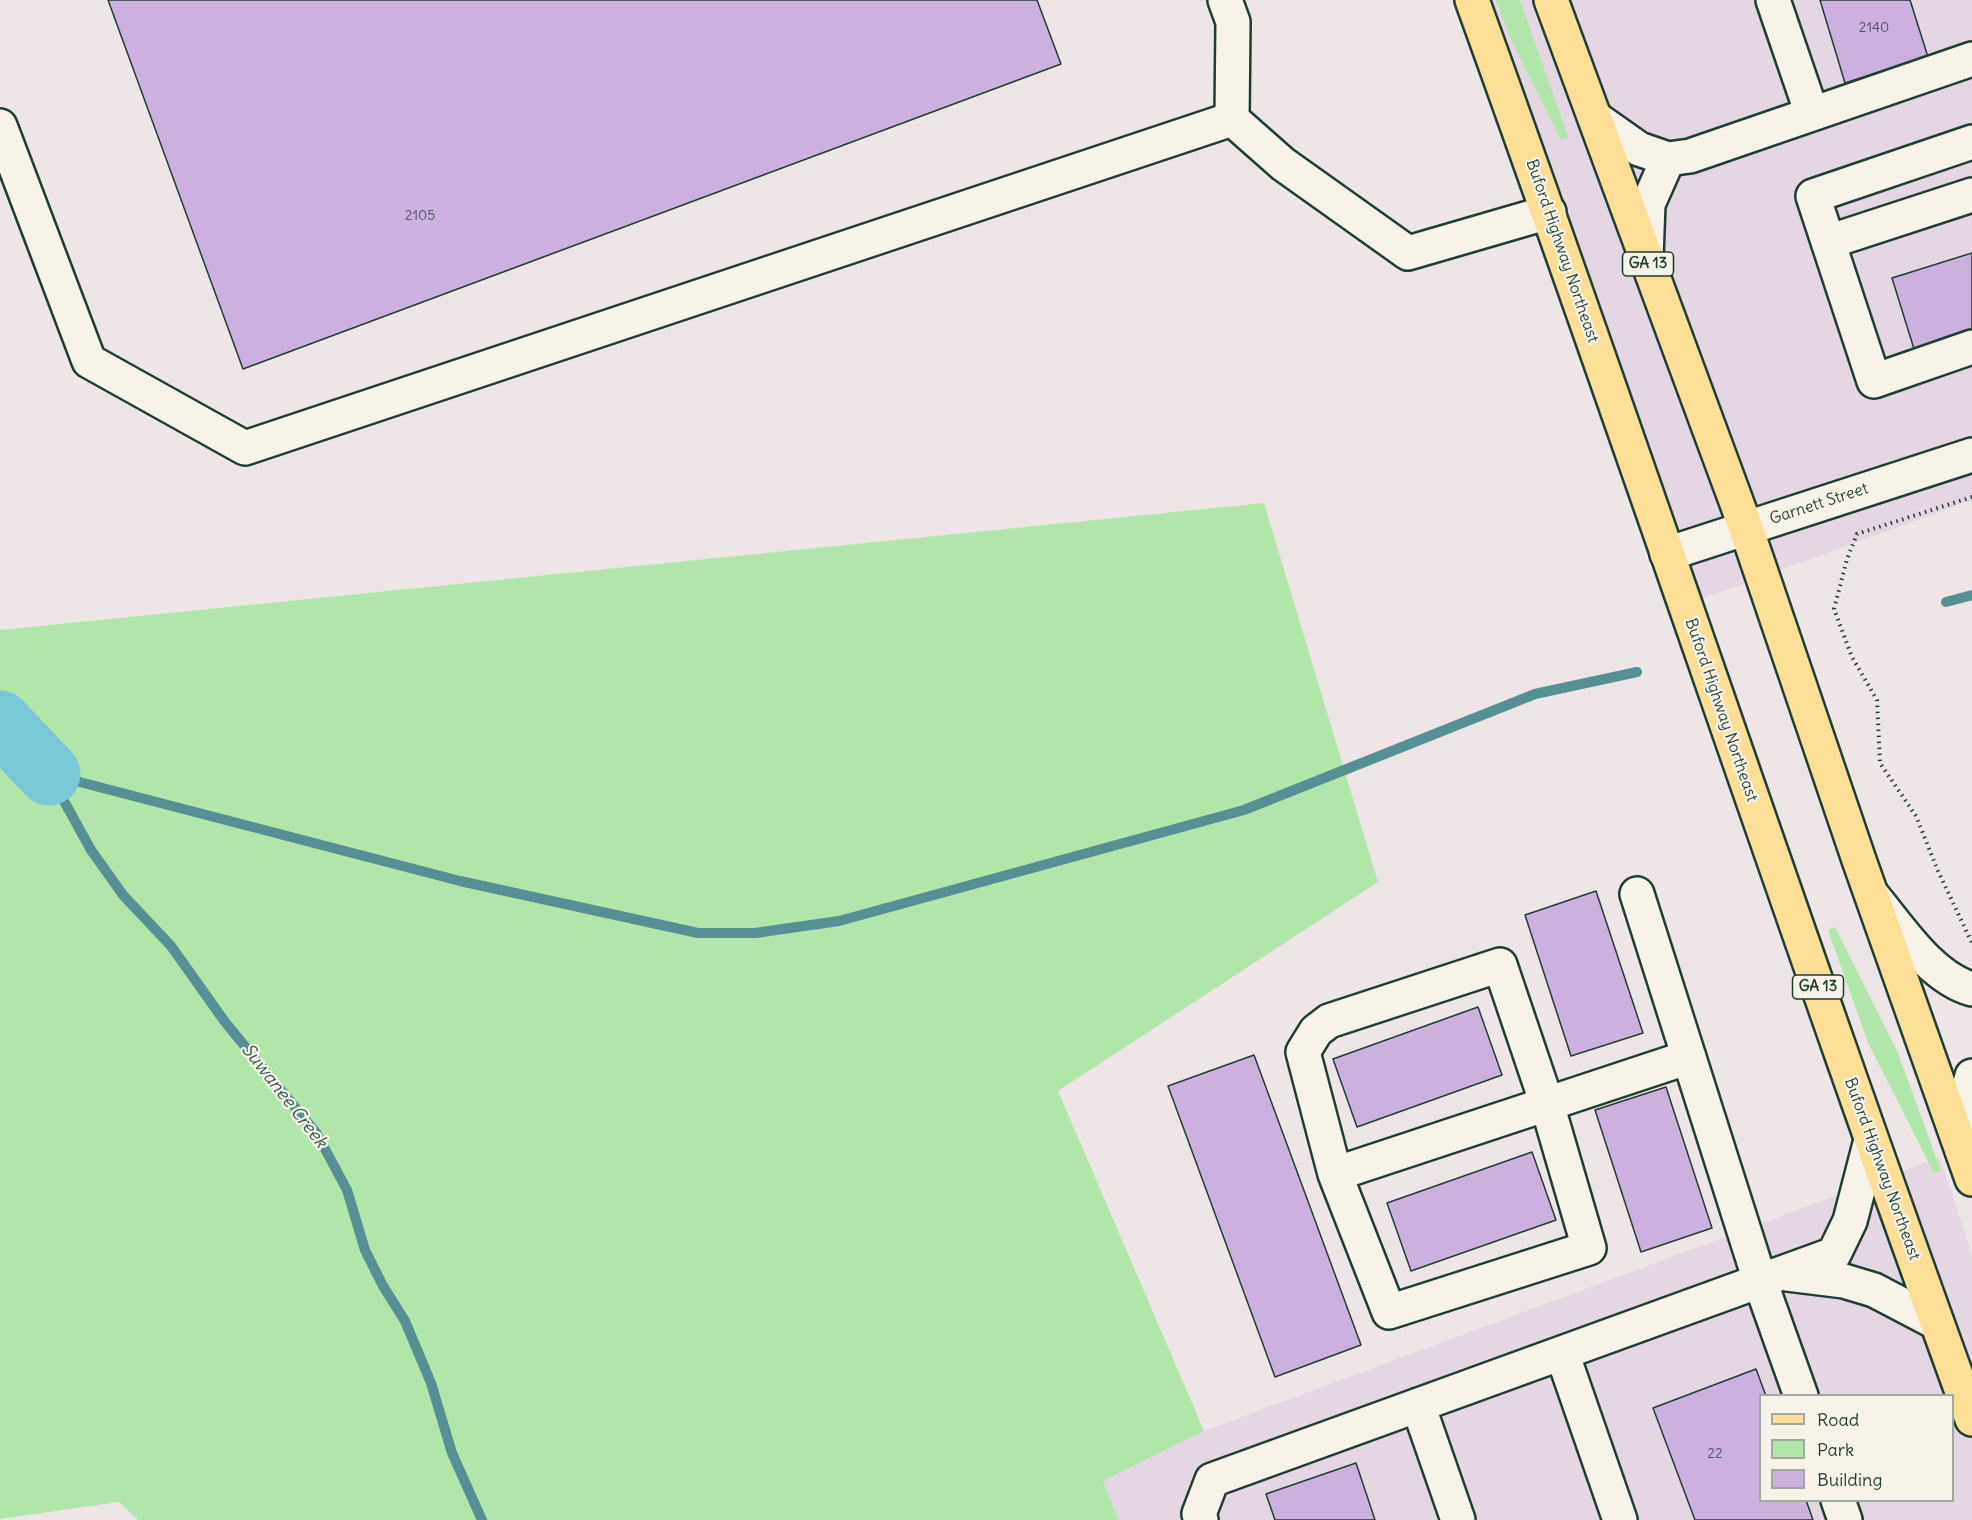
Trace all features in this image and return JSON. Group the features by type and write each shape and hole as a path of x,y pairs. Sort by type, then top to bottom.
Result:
{"main road":[{"name":"Buford Highway Northeast","path":"1472,0 1549,212 1871,1140 1972,1419"},
{"name":"GA 13","path":"1551,0 1746,528 1870,892 1967,1166"}],"street":[{"path":"1225,0 1233,22 1232,119 1283,164 1408,253 1549,212"},
{"path":"1773,0 1812,114"},
{"path":"1595,118 1639,149 1668,159 1690,156 1972,59"},
{"path":"0,126 89,361 245,448 1232,119"},
{"path":"1972,142 1812,196 1875,381 1972,347"},
{"path":"1646,258 1648,204 1668,159"},
{"path":"1828,242 1972,195"},
{"name":"Garnett Street","path":"1667,554 1972,455"},
{"path":"1870,892 1936,970 1963,986 1972,988"},
{"path":"1637,894 1689,1057 1771,1277 1801,1394"},
{"path":"1500,965 1547,1104 1589,1248 1389,1312 1335,1174 1303,1052 1316,1031 1329,1021 1500,965"},
{"path":"1335,1174 1689,1057"},
{"path":"1967,1166 1972,1076"},
{"path":"1201,1520 1199,1514 1212,1480 1834,1254 1850,1221 1871,1140"},
{"path":"1771,1277 1844,1281 1874,1290 1937,1323"},
{"path":"1562,1353 1620,1520"},
{"path":"1418,1405 1458,1520"},
{"path":"1839,1502 1845,1520"}],"path":[{"path":"1972,497 1857,534 1846,559 1834,609 1852,657 1877,700 1880,762 1916,816 1938,871 1972,943"}],"shaded area":[{"path":"1492,0 1972,0 1972,500 1693,602"},
{"path":"1940,1157 1972,1255 1972,1520 1119,1520 1103,1481 1204,1431"}],"green space":[{"path":"1496,0 1520,0 1568,137 1561,140 1511,40"},
{"path":"1264,503 1378,882 1058,1091 1204,1431 1103,1481 1119,1520 138,1520 119,1502 0,1519 0,630"},
{"path":"1835,927 1898,1053 1941,1171 1934,1173 1868,1043 1828,930"}],"building":[{"path":"108,0 1037,0 1061,64 243,369"},
{"path":"1820,0 1910,0 1928,57 1845,83"},
{"path":"1972,253 1972,331 1914,349 1892,278"},
{"path":"1596,891 1643,1033 1571,1056 1525,915"},
{"path":"1478,1007 1502,1075 1357,1127 1333,1059"},
{"path":"1254,1055 1361,1345 1275,1377 1168,1086"},
{"path":"1666,1087 1712,1228 1641,1252 1595,1110"},
{"path":"1532,1152 1556,1220 1411,1271 1387,1203"},
{"path":"1756,1369 1765,1394 1759,1394 1759,1502 1807,1502 1813,1520 1695,1520 1653,1408"},
{"path":"1356,1463 1375,1520 1275,1520 1266,1494"}],"waterway":[{"path":"1946,602 1972,595"},
{"path":"49,774 460,881 698,933 755,933 839,921 1244,810 1535,694 1637,672"},
{"name":"Suwanee Creek","path":"0,722 49,774"},
{"name":"Suwanee Creek","path":"49,774 91,850 123,895 171,946 225,1022 317,1134 347,1190 365,1250 383,1286 405,1321 431,1383 452,1453 482,1520"}]}
